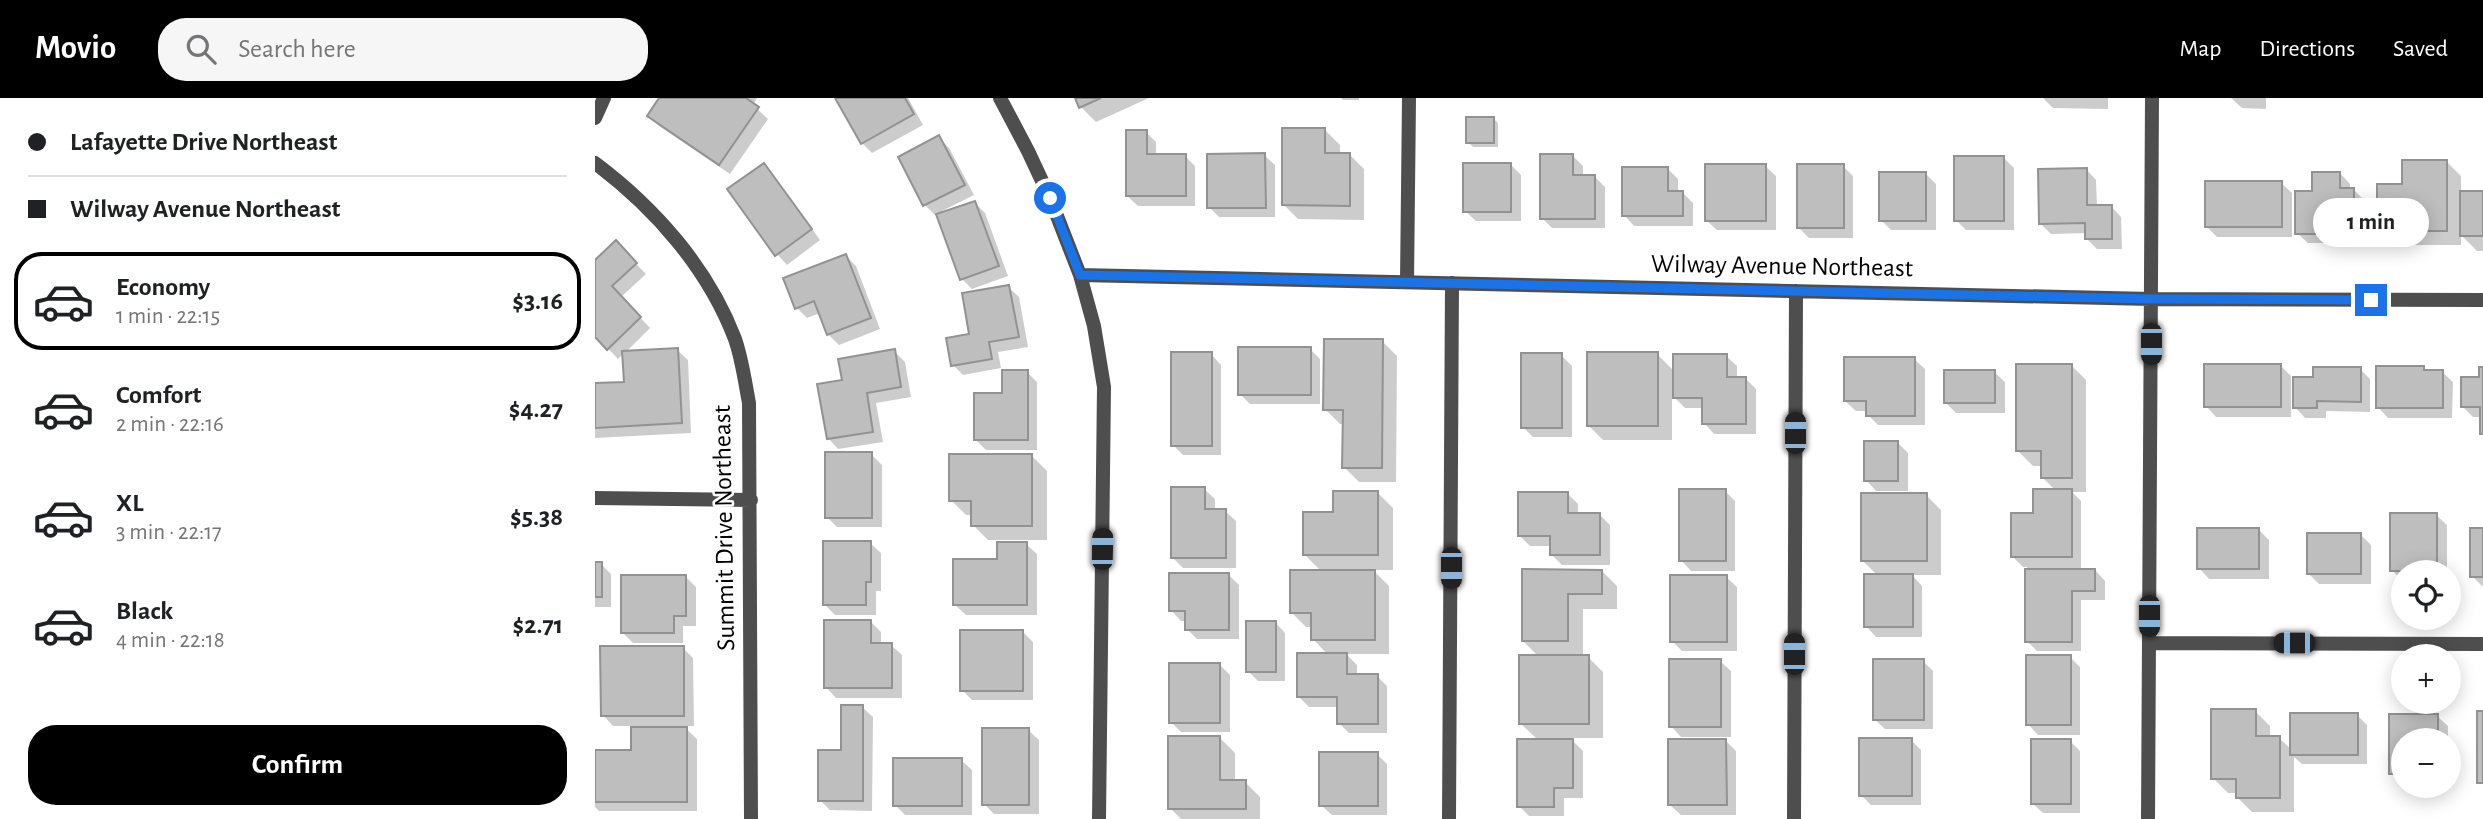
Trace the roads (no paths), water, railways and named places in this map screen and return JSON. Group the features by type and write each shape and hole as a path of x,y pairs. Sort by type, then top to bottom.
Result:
{"street":[{"path":"595,118 604,98"},
{"path":"1000,98 1050,198 1080,275 1094,326 1104,387 1099,819"},
{"path":"1408,282 1409,98"},
{"path":"2148,819 2153,98"},
{"name":"Summit Drive Northeast","path":"595,163 627,187 678,240 709,287 735,340 749,403 751,819"},
{"name":"Wilway Avenue Northeast","path":"1080,275 2151,299 2483,300"},
{"path":"1449,819 1452,283"},
{"path":"1794,819 1796,291"},
{"path":"595,498 751,500"},
{"path":"2149,643 2483,644"}]}
